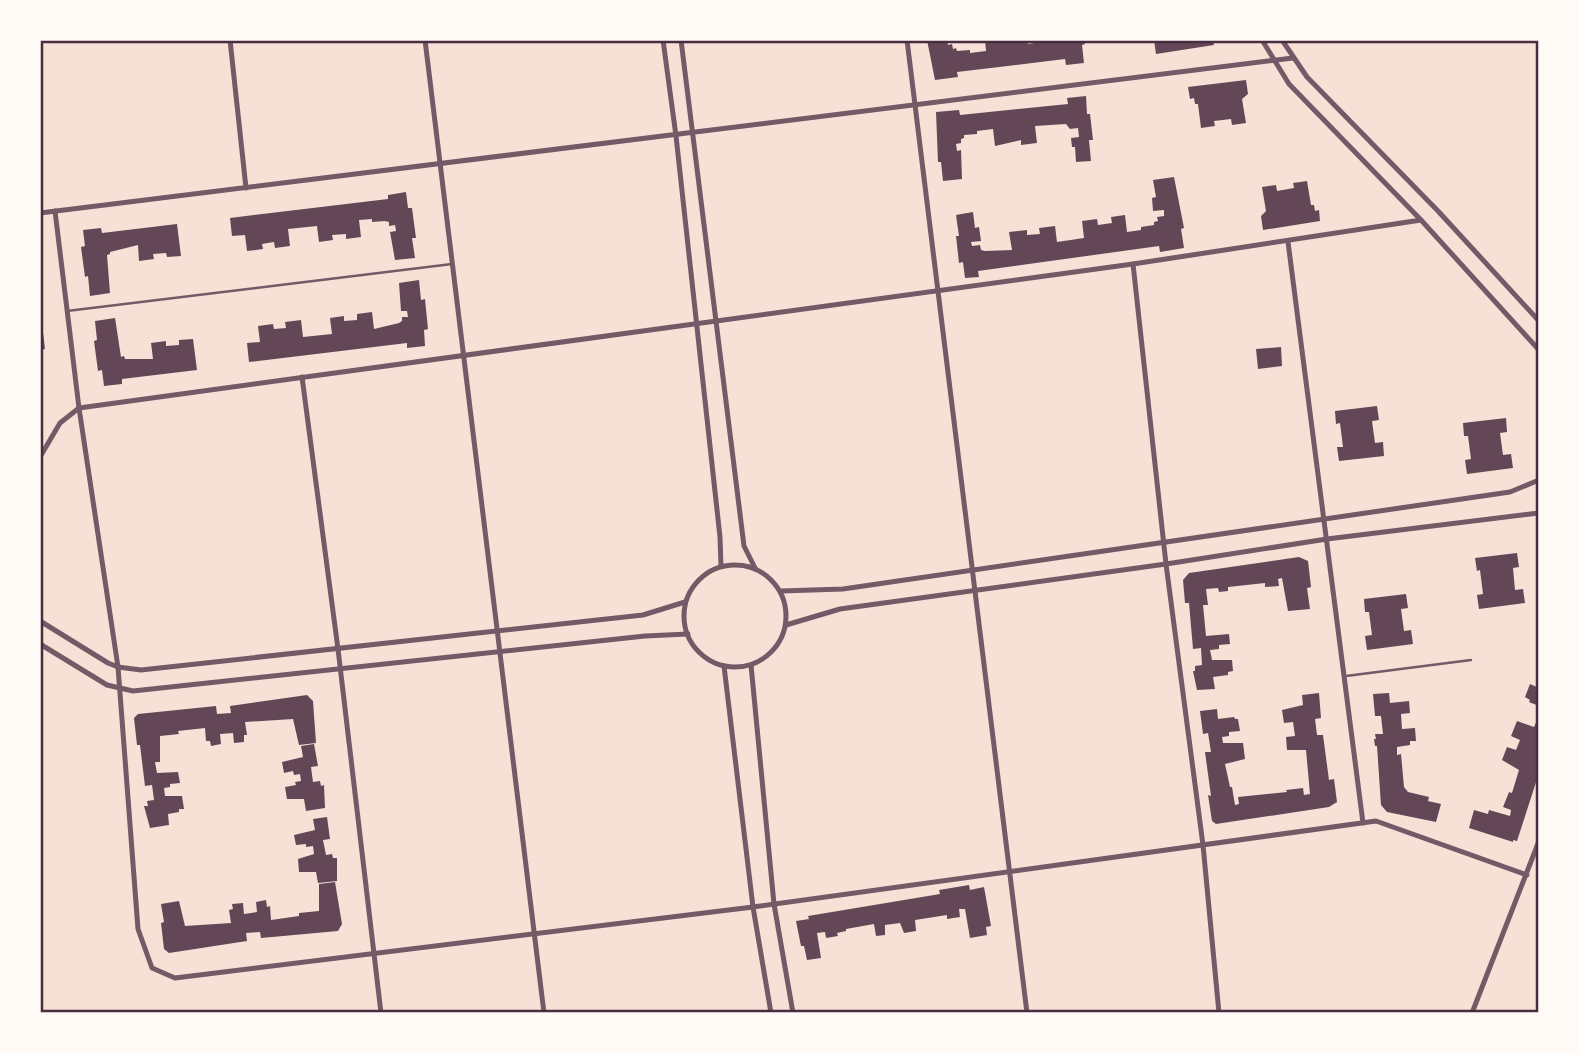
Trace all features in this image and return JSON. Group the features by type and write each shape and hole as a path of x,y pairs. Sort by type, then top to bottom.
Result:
{"street":[{"path":"229,40 246,188"},
{"path":"425,40 544,1013"},
{"path":"663,40 676,136 721,566"},
{"path":"681,40 744,546 755,568"},
{"path":"907,40 1027,1013"},
{"path":"1262,40 1294,89 1421,220 1539,350"},
{"path":"1282,40 1307,77 1438,211 1539,321"},
{"path":"40,213 1293,58"},
{"path":"55,211 79,408 118,667 138,929 152,968 175,978 753,907 1376,821 1527,875"},
{"path":"40,457 60,423 79,408 1133,264 1421,220"},
{"path":"1288,242 1363,823"},
{"path":"1133,264 1166,564 1203,845 1219,1013"},
{"path":"302,377 338,649 381,1013"},
{"path":"781,592 843,589 1510,492 1539,480"},
{"path":"786,625 833,611 1327,539 1539,513"},
{"path":"738,564 755,568 770,578 781,592 786,608 786,625 782,638 763,659 751,664 724,666 709,660 696,649 684,619 685,602 693,586 705,574 721,566 738,564"},
{"path":"40,621 97,657 118,667 141,670 643,615 685,602"},
{"path":"40,644 95,679 120,690 143,690 645,636 688,634"},
{"path":"751,664 774,904 793,1013"},
{"path":"724,666 753,907 771,1013"},
{"path":"1472,1013 1539,841"}],"lane":[{"path":"67,311 452,264"},
{"path":"1345,676 1471,660"}],"building":[{"path":"927,40 947,40 953,49 970,50 970,53 986,51 985,40 1028,40 1028,44 1053,40 1084,40 1084,63 1066,65 1065,59 957,72 958,77 935,80"},
{"path":"1154,40 1213,40 1214,45 1156,54"},
{"path":"1246,80 1248,94 1242,99 1246,123 1232,125 1231,119 1214,121 1215,126 1201,128 1198,104 1195,104 1194,98 1190,99 1188,87"},
{"path":"1086,96 1093,140 1089,140 1091,161 1076,162 1071,138 1079,137 1078,128 1070,129 1066,124 1035,126 1037,143 1021,145 1021,140 995,146 993,129 977,131 977,134 964,135 961,143 956,144 957,151 961,150 962,179 943,181 941,162 938,162 936,112 959,110 960,115 1068,104 1067,98"},
{"path":"1174,177 1184,228 1181,229 1184,248 1160,252 1159,246 978,271 979,277 965,278 963,262 959,263 956,215 973,212 975,228 979,227 981,241 971,242 972,246 980,245 981,250 985,251 1012,250 1009,232 1027,230 1027,235 1040,234 1039,228 1055,226 1057,242 1084,238 1082,221 1097,219 1098,225 1112,223 1111,217 1125,215 1127,232 1141,230 1141,227 1154,225 1154,222 1158,221 1157,217 1164,216 1164,210 1153,211 1152,198 1156,197 1153,180"},
{"path":"1307,181 1311,205 1314,205 1315,211 1319,210 1320,221 1263,230 1261,216 1266,211 1262,187 1276,185 1277,191 1294,188 1293,183"},
{"path":"406,192 408,208 412,208 416,238 412,238 415,258 395,260 390,232 396,231 395,225 389,226 389,222 385,221 372,222 372,219 359,220 361,237 346,239 346,234 332,235 333,240 319,242 317,226 288,229 290,246 275,248 274,242 262,244 263,249 247,251 245,235 232,236 230,218 388,199 388,195"},
{"path":"177,224 181,256 153,254 154,259 139,261 138,245 110,252 107,255 110,293 90,296 81,247 85,246 83,230 101,228 102,233"},
{"path":"419,280 421,300 425,299 428,329 424,330 425,346 407,348 407,343 249,362 247,343 260,342 258,326 273,324 274,329 286,328 285,322 301,320 303,337 332,334 330,318 344,316 344,321 357,320 357,314 372,312 374,329 399,323 402,317 408,317 407,311 401,311 399,283"},
{"path":"115,318 121,357 153,359 151,343 166,341 166,346 179,345 179,340 193,339 197,370 122,379 122,384 104,386 102,370 98,371 94,341 97,340 95,321"},
{"path":"42,324 45,349 40,350 40,325"},
{"path":"1281,347 1282,366 1258,369 1256,349"},
{"path":"1377,406 1379,420 1372,421 1375,443 1383,442 1384,456 1339,461 1337,447 1343,447 1340,423 1336,424 1335,411"},
{"path":"1506,418 1507,432 1500,433 1503,455 1511,454 1513,468 1467,474 1465,460 1471,459 1463,423"},
{"path":"1517,553 1519,567 1513,568 1515,590 1523,589 1525,603 1479,609 1477,595 1483,594 1480,570 1477,571 1475,558"},
{"path":"1299,557 1308,561 1311,587 1307,588 1310,609 1288,611 1282,578 1278,579 1279,586 1265,587 1265,583 1228,587 1228,591 1219,592 1218,588 1206,589 1208,605 1203,605 1206,636 1229,634 1230,644 1219,645 1219,649 1210,650 1212,660 1232,660 1233,671 1228,672 1228,675 1213,677 1215,689 1197,690 1193,671 1195,666 1202,665 1201,648 1193,649 1189,603 1185,603 1183,580 1189,573"},
{"path":"1406,594 1408,608 1401,609 1404,631 1411,630 1413,644 1367,650 1365,636 1372,635 1364,599"},
{"path":"1530,684 1539,688 1539,706 1525,697"},
{"path":"1319,693 1321,718 1315,719 1317,735 1323,735 1329,780 1334,779 1337,802 1329,807 1216,824 1212,821 1205,752 1211,752 1208,733 1203,734 1200,711 1217,709 1218,719 1238,719 1240,731 1229,732 1229,736 1222,737 1223,743 1243,743 1245,759 1225,764 1235,805 1239,804 1238,797 1287,792 1286,790 1303,788 1304,795 1310,794 1306,750 1287,750 1286,737 1295,736 1293,722 1284,723 1282,710 1303,705 1302,695"},
{"path":"1389,693 1390,703 1409,701 1410,713 1401,714 1402,729 1415,728 1416,741 1397,747 1397,755 1401,754 1404,787 1408,792 1429,797 1428,801 1441,804 1436,822 1387,812 1381,805 1377,746 1374,739 1375,734 1383,734 1381,716 1375,716 1373,694"},
{"path":"307,695 313,701 316,743 299,745 293,719 245,722 247,735 244,735 244,742 234,743 233,733 220,734 221,744 211,746 210,741 206,741 205,728 160,736 160,762 155,762 157,773 178,772 180,783 164,788 165,796 182,796 184,809 168,814 169,825 150,828 144,806 148,806 147,801 154,800 152,785 145,786 140,745 137,745 134,718 138,714 216,706 217,714 231,713 230,706"},
{"path":"1539,716 1539,773 1517,841 1469,828 1474,810 1488,814 1489,810 1510,816 1511,810 1503,807 1509,792 1512,793 1519,770 1502,760 1507,747 1516,750 1520,740 1511,736 1517,721 1534,727"},
{"path":"314,744 318,766 311,767 313,782 320,781 321,786 324,785 325,808 306,811 304,799 287,799 285,787 301,781 300,774 294,775 293,771 284,773 282,762 303,757 301,746"},
{"path":"327,817 330,839 323,840 326,855 332,854 333,858 337,858 337,881 318,883 316,872 299,872 298,859 314,854 313,846 296,845 294,835 315,830 313,819"},
{"path":"335,882 342,924 338,931 261,938 260,932 246,933 247,941 169,953 164,949 161,904 179,901 185,926 231,923 229,910 233,909 232,904 243,903 244,914 257,912 256,902 266,900 267,907 270,906 271,920 319,911 319,884"},
{"path":"969,885 970,890 984,887 991,926 986,927 987,935 970,938 965,909 959,909 960,917 947,919 947,915 915,920 916,931 904,933 900,923 885,925 885,935 876,936 874,924 846,929 837,933 838,936 826,938 825,932 817,933 821,958 807,960 804,946 801,946 796,921 809,919 808,916 940,894 939,890"}]}
